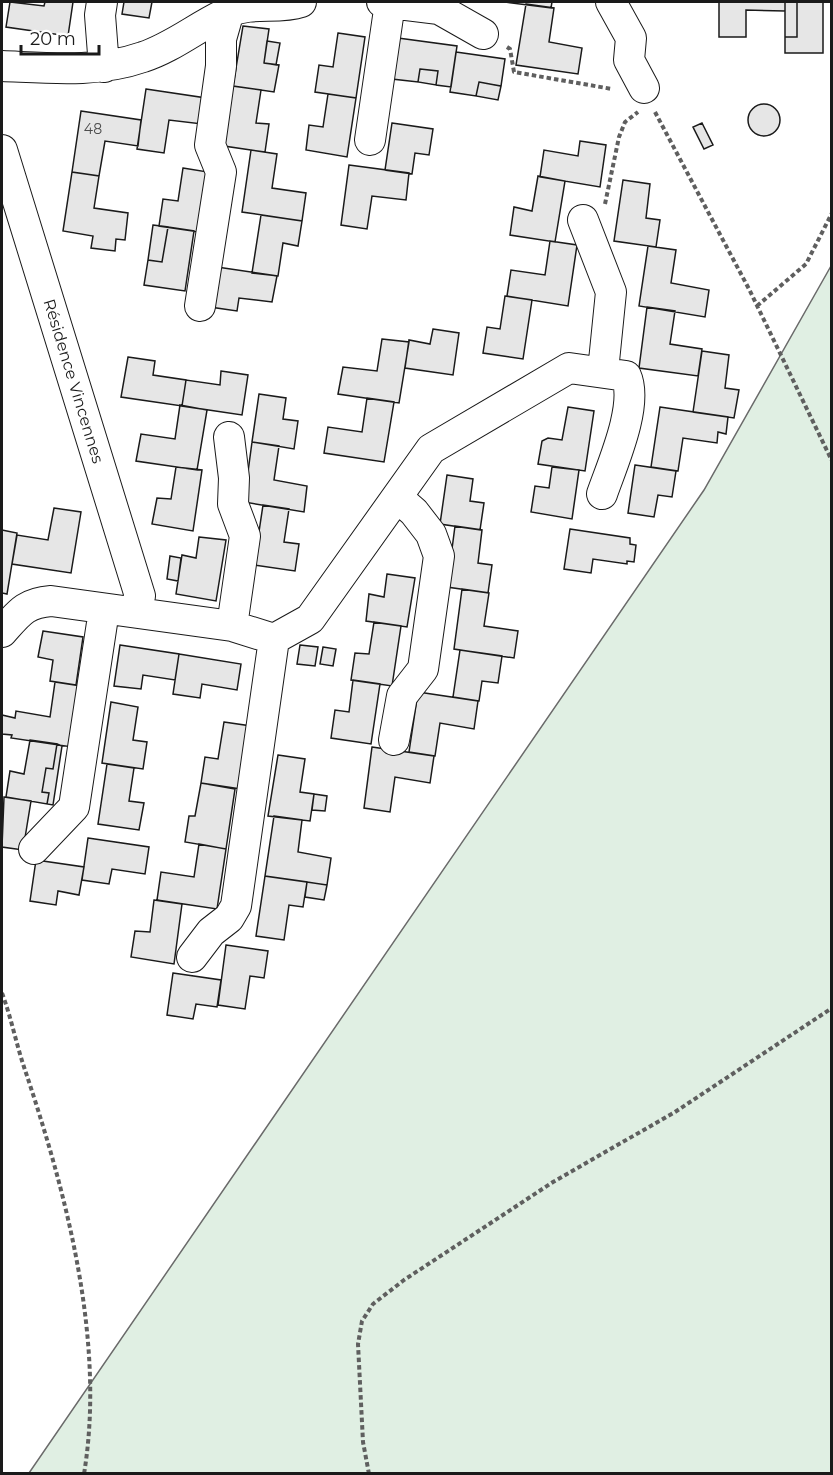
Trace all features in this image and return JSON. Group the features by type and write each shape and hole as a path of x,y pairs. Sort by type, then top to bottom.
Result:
{"street":[{"path":"102,2 100,15 104,67"},
{"path":"2,66 76,70 104,67 144,57 185,38 234,6 260,4 288,6 301,2"},
{"path":"370,140 386,2 439,9 483,34"},
{"path":"611,2 631,38 629,60 639,90"},
{"path":"200,306 221,172 210,145 221,66 221,39 234,6"},
{"name":"Résidence Vincennes","path":"2,150 140,596 119,611 74,807 34,849"},
{"path":"583,220 611,292 603,371"},
{"path":"2,632 26,606 36,602 51,601 232,626 274,639 310,619 398,498 431,448 569,368 626,376 630,386 625,424 602,494"},
{"path":"229,437 234,478 232,504 245,536 232,626"},
{"path":"394,740 402,696 423,669 439,556 431,534 414,512 398,498"},
{"path":"192,957 211,932 229,918 236,906 274,639"}],"path":[{"path":"483,34 510,49 514,72 639,90"},
{"path":"583,220 601,224 619,137 625,122 635,116 640,108 639,90"},
{"path":"639,90 757,306 831,460"},
{"path":"757,306 806,264 831,213"},
{"path":"2,993 45,1128 63,1198 80,1288 89,1365 89,1447 84,1473"},
{"path":"369,1473 363,1442 358,1344 362,1321 372,1305 404,1281 553,1182 675,1112 831,1008"}],"green space":[{"path":"831,266 831,1473 29,1473 704,490"}],"building":[{"path":"10,2 44,6 45,2 73,2 68,36 6,27"},
{"path":"124,2 152,2 149,18 122,14"},
{"path":"505,2 552,2 551,8"},
{"path":"719,2 785,2 785,11 746,10 746,37 719,37"},
{"path":"785,2 797,2 797,37 785,37"},
{"path":"797,2 823,2 823,53 785,53 785,37 797,37"},
{"path":"526,4 554,8 549,42 582,48 578,74 516,65"},
{"path":"243,26 269,29 264,63 279,65 274,92 233,86"},
{"path":"338,33 365,37 356,98 315,92 319,65 333,67"},
{"path":"398,38 457,46 451,87 436,85 438,71 420,69 418,82 392,79"},
{"path":"267,41 280,43 276,65 264,63"},
{"path":"456,52 505,59 501,86 479,82 476,96 450,92"},
{"path":"420,69 438,71 436,85 418,82"},
{"path":"479,82 501,86 498,100 476,96"},
{"path":"233,86 261,90 256,123 269,124 265,152 224,146"},
{"path":"146,89 206,98 202,124 169,120 164,153 137,149"},
{"path":"328,94 356,98 347,157 306,150 309,125 323,127"},
{"path":"764,104 776,108 780,120 776,132 764,136 752,132 748,120 752,108"},
{"path":"81,111 141,120 138,146 105,141 99,176 72,172"},
{"path":"392,123 433,129 429,155 415,153 412,174 385,170"},
{"path":"702,123 713,145 704,149 693,127"},
{"path":"580,141 606,145 600,187 540,177 544,150 578,156"},
{"path":"251,150 277,154 272,188 306,193 302,221 242,212"},
{"path":"349,165 409,173 406,200 372,196 367,229 341,225"},
{"path":"183,168 208,172 199,232 159,226 163,199 178,201"},
{"path":"72,172 99,176 94,208 128,213 125,240 116,239 115,251 91,248 93,236 63,231"},
{"path":"538,176 565,181 555,242 510,235 514,207 532,211"},
{"path":"623,180 650,184 646,218 660,220 656,247 614,241"},
{"path":"261,215 302,221 298,246 283,243 278,276 252,273"},
{"path":"153,225 168,227 162,262 148,260"},
{"path":"168,227 194,231 185,291 144,285 148,260 162,262"},
{"path":"550,241 577,245 568,306 507,296 511,270 545,275"},
{"path":"648,246 676,250 671,283 709,290 705,317 639,306"},
{"path":"217,267 277,276 272,302 239,298 237,311 210,307"},
{"path":"505,296 532,300 523,359 483,353 487,327 500,329"},
{"path":"647,307 675,311 670,344 702,349 698,376 639,368"},
{"path":"433,329 459,333 453,375 405,368 409,340 430,344"},
{"path":"382,339 409,342 399,403 338,394 343,367 377,371"},
{"path":"702,351 729,355 725,388 739,390 734,418 693,412"},
{"path":"128,357 155,361 153,375 186,380 182,406 121,397"},
{"path":"221,371 248,375 242,415 182,406 186,380 220,385"},
{"path":"259,394 286,398 283,419 298,421 294,449 252,442"},
{"path":"367,398 394,402 384,462 324,453 328,427 362,432"},
{"path":"180,405 207,410 197,470 136,461 141,434 175,439"},
{"path":"568,407 594,411 585,471 538,464 542,441 548,438 562,440"},
{"path":"660,407 728,417 726,434 718,432 717,443 683,438 678,471 651,467"},
{"path":"252,442 279,446 274,480 307,486 304,512 244,502"},
{"path":"635,465 676,471 672,497 658,495 654,517 628,513"},
{"path":"176,467 202,470 193,531 152,524 157,498 171,499"},
{"path":"552,467 579,470 572,519 531,512 535,486 549,488"},
{"path":"447,475 473,479 470,501 484,503 480,530 440,524"},
{"path":"263,505 289,509 284,542 299,544 295,571 254,565"},
{"path":"54,508 81,512 71,573 12,564 17,535 48,540"},
{"path":"455,526 482,530 478,563 492,565 488,593 447,587"},
{"path":"570,529 630,538 630,544 636,545 634,562 627,561 627,564 593,559 591,573 564,569"},
{"path":"2,530 17,533 7,594 2,593"},
{"path":"199,537 226,540 216,601 176,594 182,555 196,558"},
{"path":"170,556 181,558 178,581 167,579"},
{"path":"387,574 415,578 407,627 366,621 369,594 384,597"},
{"path":"462,589 489,593 484,626 518,631 514,658 454,649"},
{"path":"374,622 401,626 392,686 351,680 355,653 369,654"},
{"path":"43,631 83,637 76,685 50,681 53,660 38,657"},
{"path":"120,645 179,654 175,680 143,675 141,689 114,686"},
{"path":"300,645 318,647 315,666 297,664"},
{"path":"323,647 336,649 333,666 320,664"},
{"path":"460,650 502,656 498,683 482,681 479,701 453,697"},
{"path":"179,654 241,664 237,690 202,684 200,698 173,694"},
{"path":"353,680 380,684 371,744 331,738 335,710 349,712"},
{"path":"55,682 81,686 72,747 11,738 12,735 2,734 2,715 15,718 16,711 50,717"},
{"path":"418,692 478,701 474,729 440,723 435,756 409,752"},
{"path":"111,702 138,707 133,740 147,742 143,769 102,763"},
{"path":"224,722 251,726 241,789 201,783 205,757 218,759"},
{"path":"30,740 57,744 53,769 46,768 42,792 49,793 47,804 6,797 10,771 24,774"},
{"path":"57,744 62,746 53,805 47,804 49,793 42,792 46,768 53,769"},
{"path":"372,747 434,756 430,783 395,777 390,812 364,808"},
{"path":"278,755 305,759 300,792 314,794 310,821 268,816"},
{"path":"107,764 134,768 129,801 144,803 139,830 98,824"},
{"path":"201,783 235,789 226,849 185,842 189,816 195,816"},
{"path":"314,794 327,796 325,811 312,810"},
{"path":"4,797 31,801 23,850 2,847"},
{"path":"274,816 302,820 298,852 331,858 327,885 265,876"},
{"path":"88,838 149,847 145,874 112,869 109,884 82,880"},
{"path":"199,844 226,849 217,909 157,900 161,872 194,877"},
{"path":"36,860 84,867 79,895 58,891 56,905 30,901"},
{"path":"265,876 307,882 303,907 289,905 284,940 256,936"},
{"path":"307,882 327,885 324,900 305,897"},
{"path":"154,900 182,904 174,964 131,957 135,931 150,932"},
{"path":"226,945 268,951 264,978 250,976 245,1009 218,1005"},
{"path":"173,973 221,980 217,1007 196,1004 193,1019 167,1015"}]}
